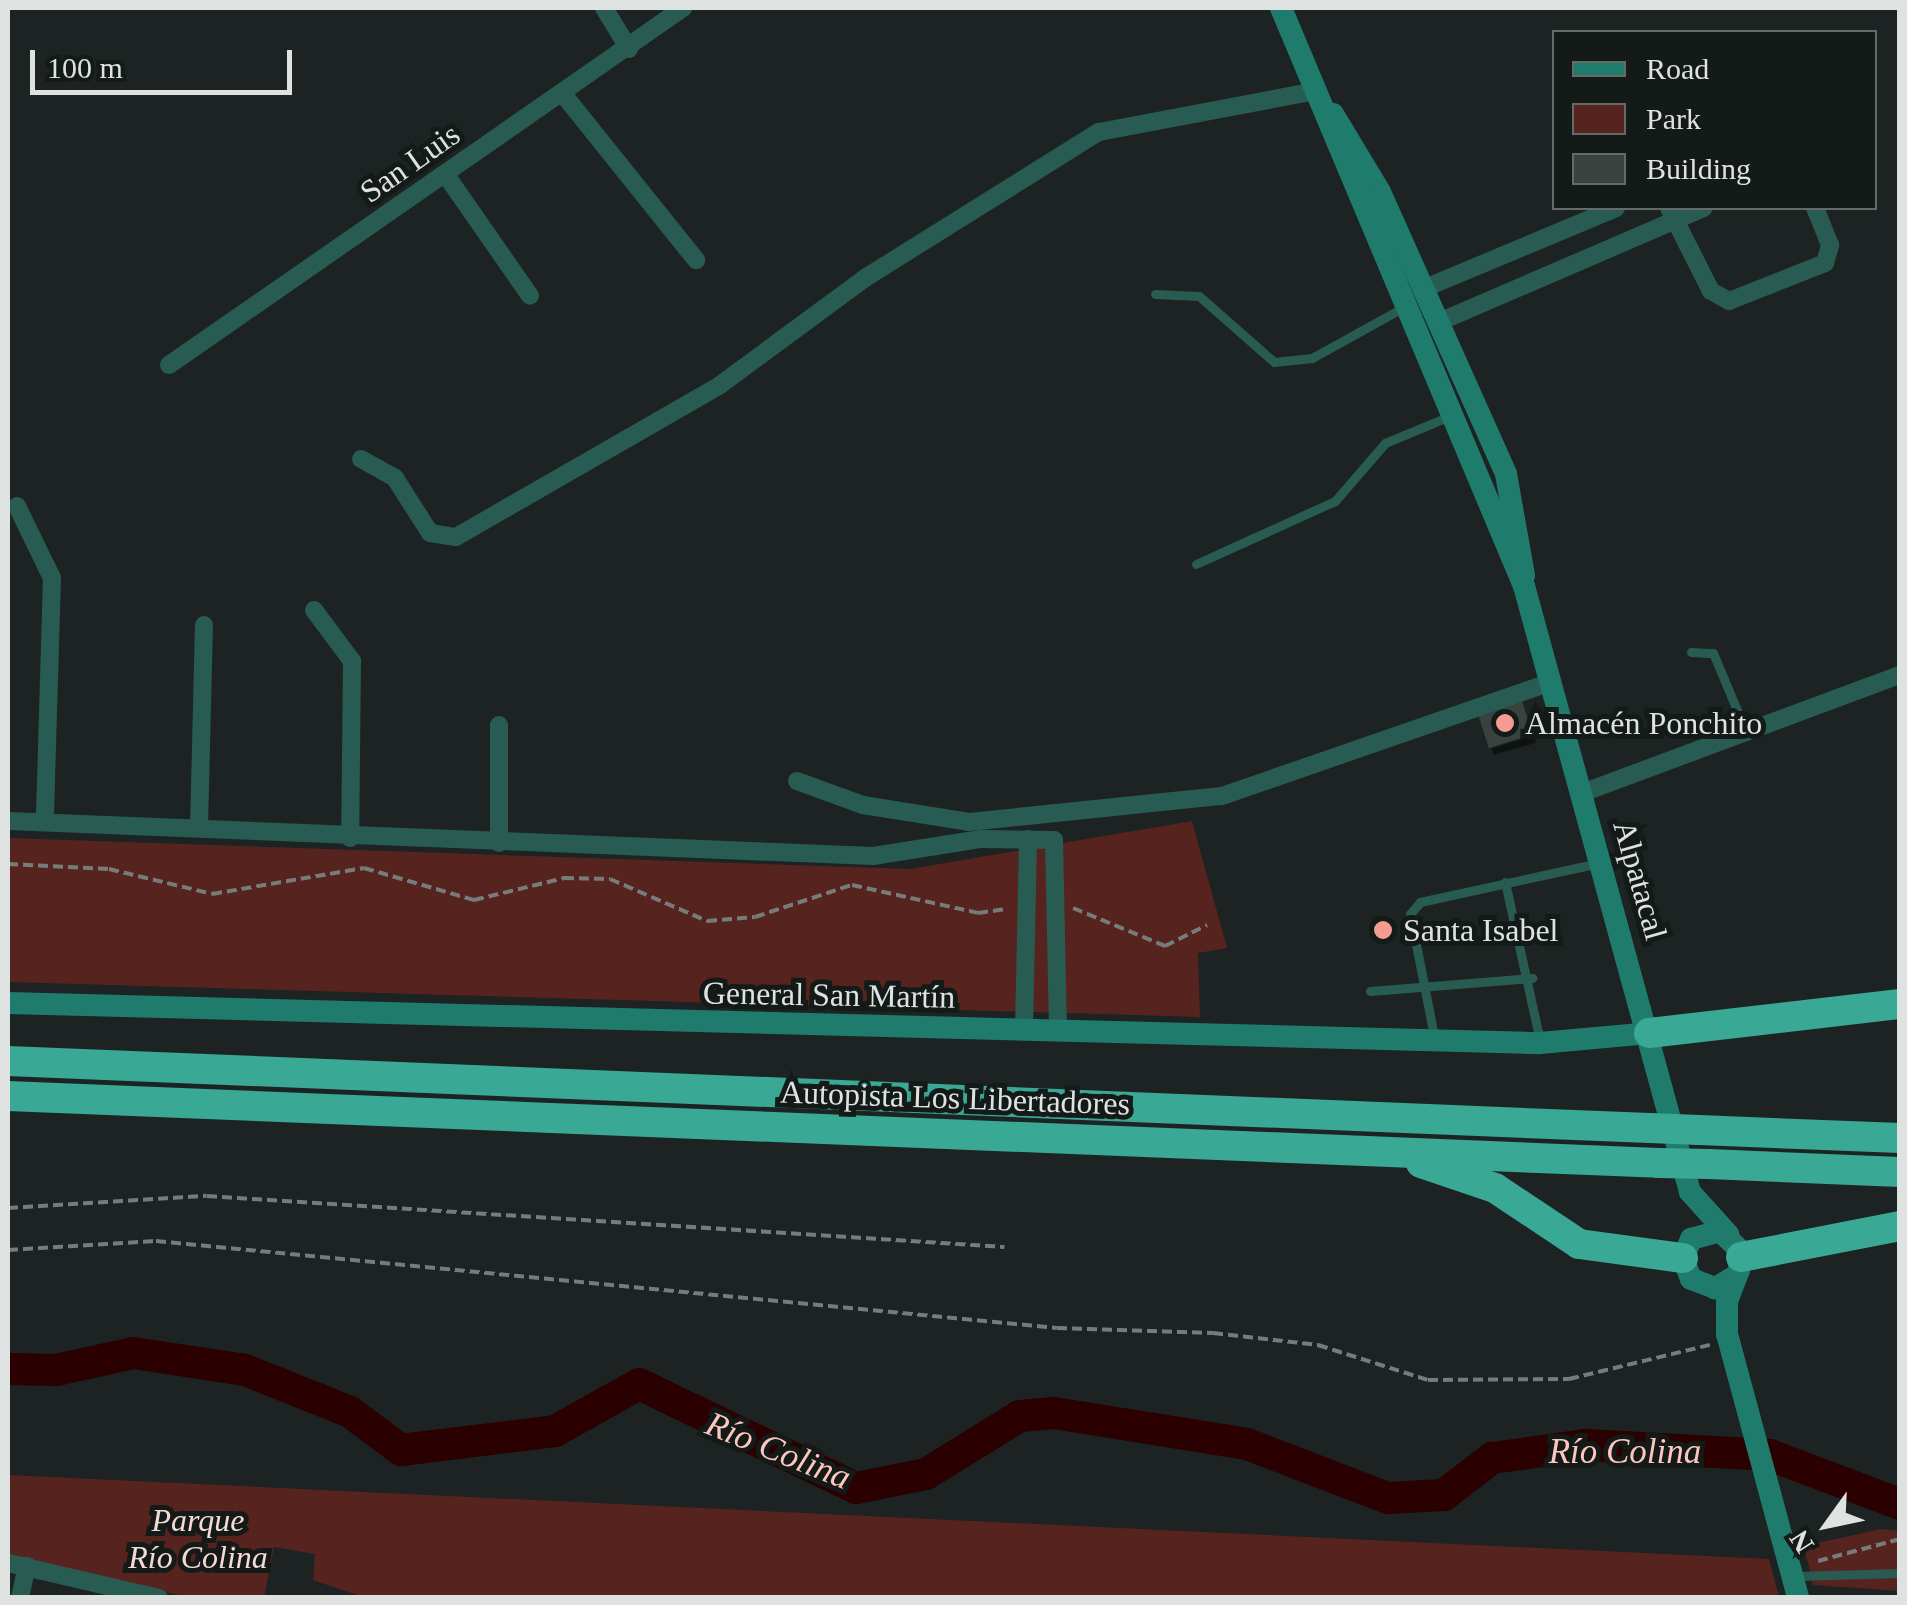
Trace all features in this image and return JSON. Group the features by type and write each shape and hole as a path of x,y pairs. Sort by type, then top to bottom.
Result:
{"highway":[{"path":"1649,1034 1900,1004"},
{"name":"Autopista Los Libertadores","path":"8,1062 1900,1138"},
{"name":"Autopista Los Libertadores","path":"8,1096 1900,1172"},
{"path":"1370,1149 1495,1188 1578,1244 1686,1263"},
{"path":"1735,1255 1900,1226"}],"street":[{"path":"604,8 629,49"},
{"name":"San Luis","path":"169,365 684,8"},
{"name":"Alpatacal","path":"1281,8 1357,200 1524,586"},
{"path":"361,459 403,487 430,533 456,537 720,386 865,278 1099,132 1316,91"},
{"name":"Alpatacal","path":"1316,91 1380,192 1506,474 1524,586 1690,1192 1686,1263"},
{"path":"564,94 696,260"},
{"path":"446,175 530,296"},
{"path":"1357,200 1380,192"},
{"path":"1425,288 1611,210"},
{"path":"1439,322 1672,213 1711,290 1735,300 1825,263 1830,245 1816,210"},
{"path":"1482,486 1506,474"},
{"path":"17,506 52,578 45,821"},
{"path":"314,610 352,661 350,838"},
{"path":"199,828 204,625"},
{"path":"1582,793 1748,738 1900,675"},
{"path":"797,781 863,805 968,822 1222,796 1550,682"},
{"path":"498,843 499,724"},
{"path":"8,820 350,838 873,856 1054,840 1058,1030"},
{"path":"1024,1030 1028,840"},
{"name":"General San Martín","path":"8,1003 1434,1038 1540,1044 1649,1034"},
{"name":"Alpatacal","path":"1690,1192 1735,1255"},
{"path":"1686,1263 1704,1231 1735,1255"},
{"path":"1686,1263 1715,1288 1735,1255"},
{"path":"1728,1339 1735,1255"},
{"path":"1686,1263 1728,1339 1795,1587"},
{"path":"8,1563 160,1598"},
{"path":"20,1598 27,1566"}],"lane":[{"path":"1155,294 1200,296 1274,362 1312,358 1406,306"},
{"path":"1196,564 1336,501 1385,443 1453,415"},
{"path":"1691,652 1712,653 1748,738"},
{"path":"1434,1038 1410,914 1436,894 1602,863"},
{"path":"1505,882 1532,978 1540,1044"},
{"path":"1370,991 1532,978"},
{"path":"1795,1587 1900,1572"}],"path":[{"path":"8,864 109,868 212,894 364,868 474,900 564,878 610,879 707,921 755,917 852,885 978,913 1027,906"},
{"path":"1056,907 1165,946 1207,925"},
{"path":"8,1208 206,1196 1004,1247"},
{"path":"8,1250 156,1242 1057,1328 1213,1333 1318,1345 1428,1380 1569,1379 1728,1339"},
{"path":"1795,1587 1833,1553 1900,1539"}],"green space":[{"path":"1192,821 1227,948 1198,953 1200,1017 8,982 8,838 910,869"},
{"name":"Parque Río Colina","path":"8,1475 1769,1559 1779,1597 366,1598 313,1580 315,1554 274,1547 264,1597 191,1597 8,1564"},
{"path":"1881,1529 1899,1531 1899,1591 1813,1585 1804,1546"}],"building":[{"name":"Almacén Ponchito","path":"1521,698 1533,734 1489,748 1477,712"}],"waterway":[{"name":"Río Colina","path":"8,1369 56,1370 133,1353 245,1370 350,1412 401,1450 555,1431 639,1384 856,1488 926,1474 1020,1416 1054,1413 1247,1444 1388,1498 1444,1495 1492,1458 1586,1445 1770,1455 1900,1504"}],"place":[{"name":"Almacén Ponchito","path":"1505,723"},
{"name":"Santa Isabel","path":"1383,930"}]}
